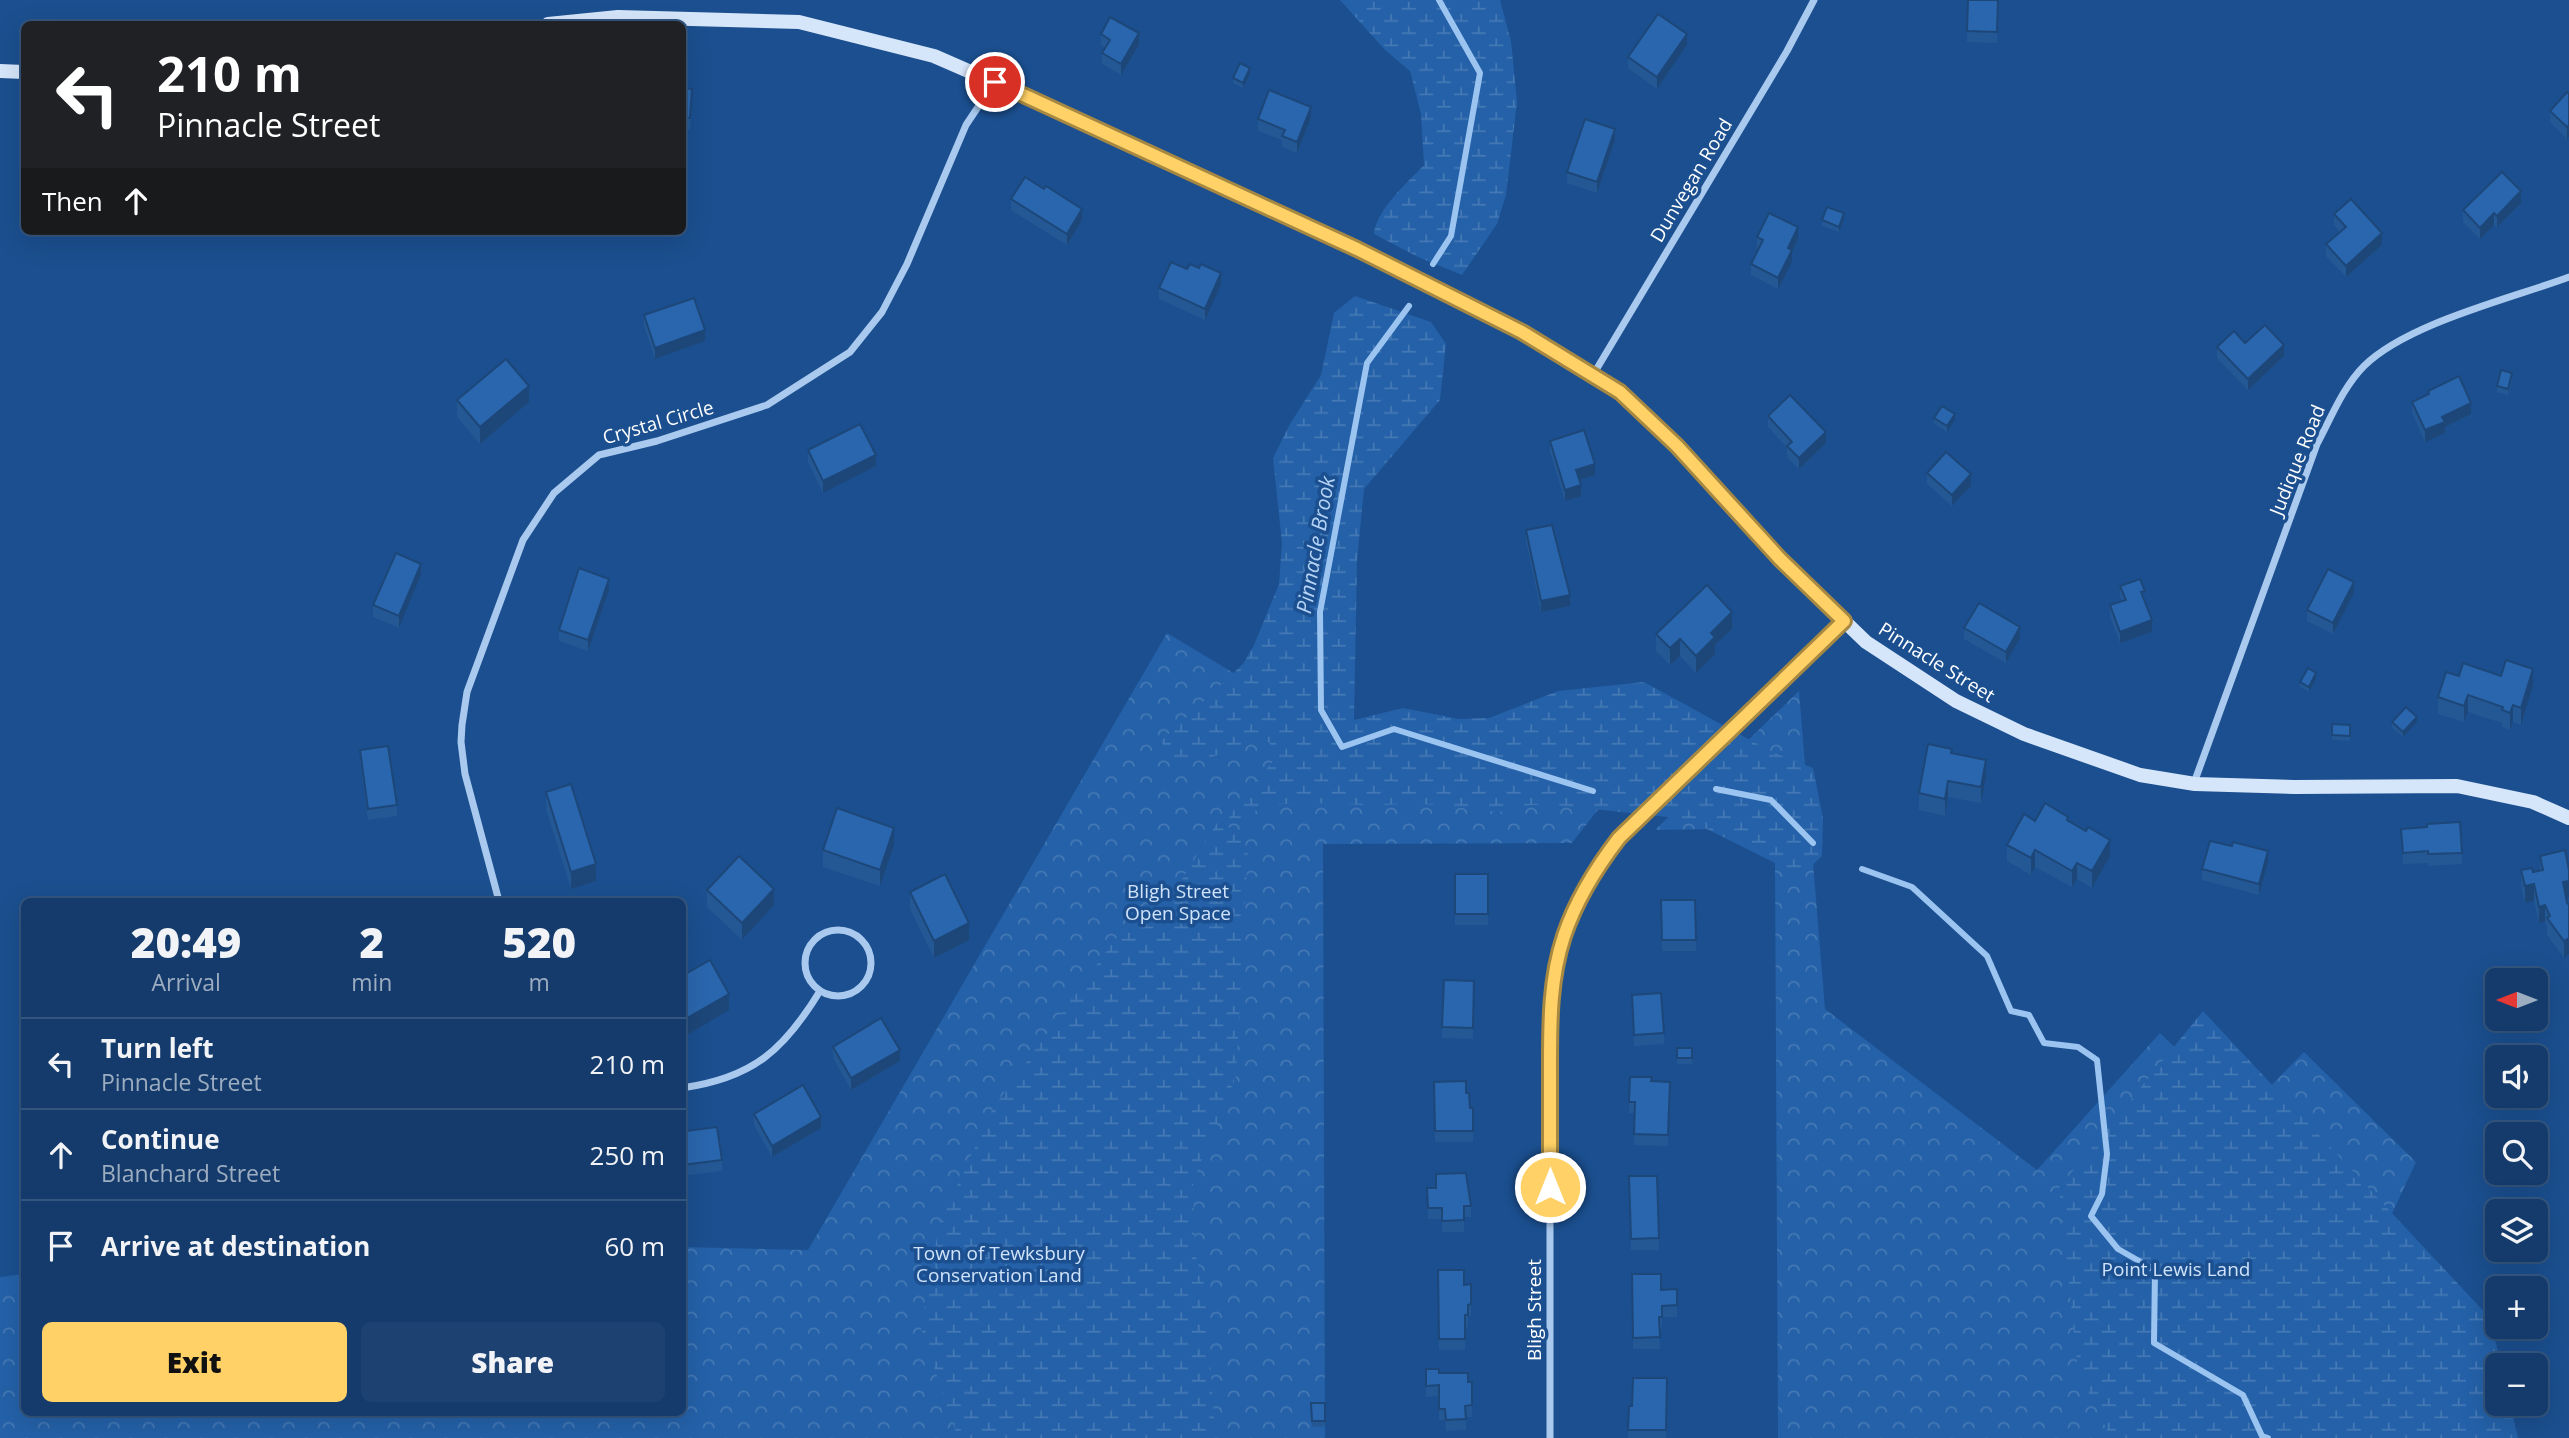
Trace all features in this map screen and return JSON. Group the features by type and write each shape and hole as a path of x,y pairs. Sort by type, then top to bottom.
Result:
{"street":[{"name":"Dunvegan Road","path":"1593,375 1787,51 1814,0"},
{"name":"Pinnacle Street","path":"578,21 618,17 799,22 934,56 1369,255 1522,332 1620,392 1677,446 1780,559 1866,642 1956,701 2024,734 2140,775 2194,784 2294,787 2457,786 2532,802 2569,818"},
{"path":"0,71 21,72"},
{"name":"Crystal Circle","path":"498,898 465,774 461,742 463,709 523,540 554,492 599,455 670,437 767,405 850,352 882,312 908,264 966,125 995,82"},
{"name":"Judique Road","path":"2194,784 2317,444 2342,395 2364,366 2399,341 2441,321 2569,277"},
{"name":"Bligh Street","path":"1550,1438 1550,1020 1554,979 1564,937 1579,898 1599,864 1619,838 1844,621"},
{"path":"835,930 855,934 865,943 871,955 867,981 846,996 832,996 820,991 810,982 805,969 806,955 811,943 822,934 835,930"},
{"path":"686,1087 725,1078 762,1061 790,1034 820,991"}],"green space":[{"path":"1340,0 1500,0 1511,41 1517,102 1506,195 1497,224 1462,275 1418,257 1374,234 1386,206 1424,165 1421,114 1410,71 1385,50"},
{"path":"1355,296 1431,322 1446,344 1440,400 1364,489 1357,561 1354,720 1403,708 1459,719 1489,718 1558,691 1644,682 1772,752 1813,768 1823,818 1822,856 1801,876 1687,819 1564,806 1530,805 1499,812 1415,803 1370,806 1339,803 1282,804 1253,812 1227,825 1248,849 1236,1076 1193,1181 1195,1253 1205,1288 1214,1417 1209,1438 958,1438 921,1329 939,1225 993,1108 1132,916 1179,884 1220,818 1227,824 1232,811 1279,754 1263,736 1210,758 1175,765 1161,741 1243,664 1254,645 1279,584 1282,543 1273,458 1290,424 1321,375 1334,313"},
{"path":"1167,633 1332,732 1623,784 1596,812 1572,843 1323,844 1325,1438 0,1438 0,1277 21,1274 21,1416 686,1416 686,1247 808,1250"},
{"name":"Point Lewis Land","path":"1799,691 1825,1009 2037,1170 2160,1033 2243,1114 2304,1052 2416,1162 2309,1392 2362,1438 1778,1438 1775,862 1716,829 1655,830"},
{"path":"2203,1011 2485,1313 2485,1339 2495,1339 2498,1353 2485,1353 2485,1416 2513,1416 2518,1438 2111,1438 2078,1371 2059,1188"}],"building":[{"path":"1968,0 1998,0 1997,32 1967,31"},
{"path":"1658,14 1687,34 1657,77 1628,57"},
{"path":"1110,17 1139,33 1121,64 1102,53 1110,40 1101,34"},
{"path":"1240,63 1250,68 1243,83 1233,78"},
{"path":"686,88 692,89 690,118 686,118"},
{"path":"1269,90 1311,107 1297,142 1282,136 1285,130 1258,119"},
{"path":"2567,92 2569,125 2567,127 2550,111"},
{"path":"1585,119 1615,129 1597,182 1567,172"},
{"path":"2502,172 2521,191 2497,216 2494,213 2480,228 2463,210"},
{"path":"1025,177 1044,189 1046,186 1082,209 1067,234 1011,199"},
{"path":"2351,199 2382,233 2346,266 2326,244 2346,227 2334,214"},
{"path":"1827,207 1844,213 1839,227 1822,220"},
{"path":"1769,213 1798,227 1788,248 1792,250 1778,278 1751,264 1763,240 1757,237"},
{"path":"1171,262 1187,269 1190,264 1199,268 1201,264 1221,273 1205,309 1159,288"},
{"path":"694,298 705,330 655,348 644,315"},
{"path":"2265,325 2284,345 2248,379 2217,347 2234,331 2245,343"},
{"path":"506,359 529,386 480,427 457,400"},
{"path":"2501,370 2512,373 2508,389 2497,386"},
{"path":"2459,376 2471,403 2442,417 2445,422 2425,430 2412,402"},
{"path":"1790,395 1826,432 1799,458 1787,446 1792,442 1768,416"},
{"path":"1942,406 1955,414 1947,426 1934,418"},
{"path":"860,424 876,455 823,481 808,450"},
{"path":"1584,430 1595,464 1576,470 1581,485 1565,490 1550,441"},
{"path":"1946,452 1971,474 1952,495 1927,473"},
{"path":"1552,525 1570,595 1541,601 1526,530"},
{"path":"396,553 421,564 399,616 373,605"},
{"path":"579,568 609,579 588,640 559,630"},
{"path":"2328,569 2354,582 2333,623 2307,610"},
{"path":"2140,579 2145,591 2141,592 2152,620 2120,632 2110,605 2126,600 2120,586"},
{"path":"1707,585 1732,612 1711,633 1715,637 1696,656 1680,639 1670,648 1656,634"},
{"path":"1979,603 2020,627 2006,652 1964,628"},
{"path":"2506,660 2533,669 2521,708 2513,705 2510,713 2502,710 2503,707 2468,695 2464,706 2438,697 2446,672 2459,676 2463,663 2501,676"},
{"path":"2308,668 2316,673 2309,687 2300,682"},
{"path":"2406,707 2417,717 2403,732 2392,722"},
{"path":"2332,724 2350,725 2350,736 2332,735"},
{"path":"1928,744 1952,749 1951,753 1986,760 1981,787 1948,781 1945,799 1919,793"},
{"path":"388,746 397,805 368,809 360,750"},
{"path":"571,784 596,864 571,872 546,792"},
{"path":"2045,803 2086,831 2088,827 2110,840 2092,871 2077,863 2072,871 2035,850 2031,858 2007,845 2024,814 2035,821"},
{"path":"837,808 894,828 880,870 823,850"},
{"path":"2460,822 2462,853 2403,853 2401,829"},
{"path":"2210,841 2232,846 2233,842 2268,851 2259,884 2202,869"},
{"path":"2565,850 2569,881 2563,882 2569,905 2569,938 2564,941 2547,918 2550,916 2545,905 2539,907 2534,884 2525,886 2521,870 2543,870 2540,856"},
{"path":"739,856 774,889 742,923 707,890"},
{"path":"945,874 969,923 934,941 910,892"},
{"path":"1455,874 1488,874 1488,914 1455,914"},
{"path":"1661,900 1695,900 1696,940 1662,940"},
{"path":"710,960 729,994 686,1019 686,974"},
{"path":"1444,980 1474,981 1473,1028 1442,1027"},
{"path":"1661,993 1664,1033 1634,1035 1632,995"},
{"path":"881,1018 900,1050 851,1078 833,1047"},
{"path":"1677,1048 1692,1048 1692,1058 1677,1058"},
{"path":"1630,1077 1652,1077 1651,1081 1670,1082 1668,1135 1634,1134 1635,1102 1629,1102"},
{"path":"1466,1081 1466,1093 1469,1093 1470,1108 1473,1108 1473,1131 1435,1131 1434,1082"},
{"path":"803,1085 821,1117 772,1146 754,1114"},
{"path":"717,1127 722,1160 686,1164 686,1131"},
{"path":"1466,1173 1471,1206 1464,1206 1464,1220 1442,1221 1442,1208 1428,1208 1427,1188 1436,1188 1436,1174"},
{"path":"1629,1176 1657,1176 1659,1238 1631,1239"},
{"path":"1438,1270 1464,1270 1464,1285 1471,1284 1471,1304 1468,1305 1468,1315 1465,1315 1465,1339 1439,1339"},
{"path":"1632,1274 1661,1274 1661,1290 1677,1289 1677,1305 1662,1306 1662,1317 1659,1317 1660,1337 1633,1338"},
{"path":"1426,1369 1439,1369 1439,1373 1468,1373 1468,1382 1472,1382 1472,1405 1465,1406 1466,1419 1446,1420 1445,1409 1439,1409 1439,1385 1426,1386"},
{"path":"1633,1378 1667,1378 1666,1430 1628,1430"},
{"path":"1311,1403 1325,1403 1325,1421 1312,1421"}],"waterway":[{"name":"Pinnacle Brook","path":"1433,264 1451,236 1480,73 1439,0"},
{"name":"Pinnacle Brook","path":"1409,306 1367,363 1320,612 1321,710 1342,747 1394,729 1593,791"},
{"name":"Pinnacle Brook","path":"1716,789 1771,800 1813,843"},
{"name":"Pinnacle Brook","path":"1862,869 1912,887 1987,956 2011,1011 2029,1015 2044,1043 2078,1047 2097,1060 2107,1154 2102,1194 2091,1216 2118,1249 2155,1270 2154,1343 2243,1395 2262,1436 2268,1438"}],"route":[{"path":"995,82 1357,249 1522,332 1620,392 1677,446 1780,559 1844,621 1619,838 1599,864 1579,898 1564,937 1554,979 1550,1020 1550,1187"}],"park label":[{"name":"Bligh Street Open Space","path":"1178,902"},
{"name":"Town of Tewksbury Conservation Land","path":"999,1264"}]}
